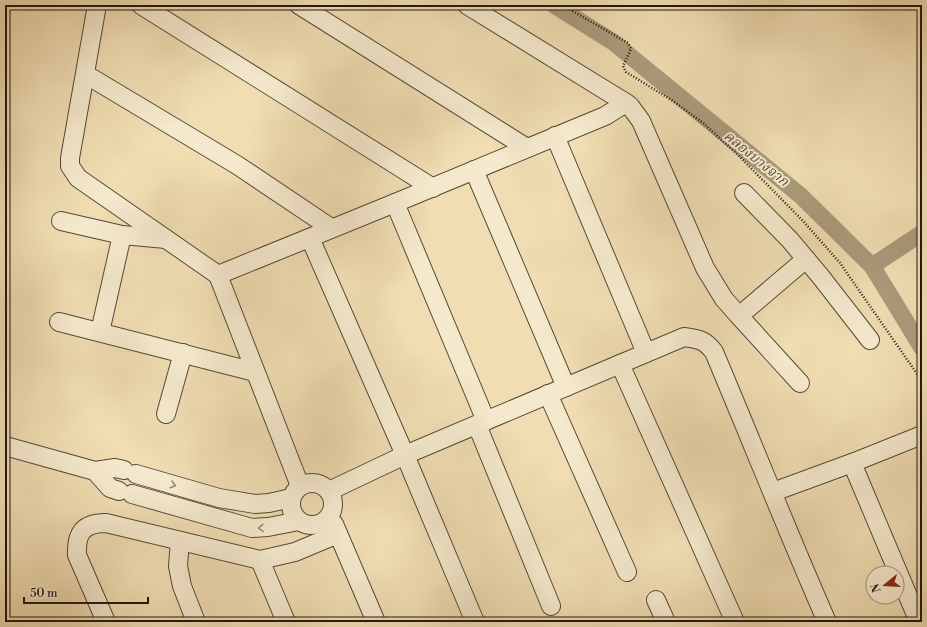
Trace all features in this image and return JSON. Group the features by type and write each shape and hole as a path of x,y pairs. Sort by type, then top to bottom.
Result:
{"street":[{"path":"5,446 95,471 115,468 219,498 255,504 269,503 296,492 306,484 319,484 329,491 332,497 333,510 324,522 316,525 307,525 299,521 292,511 296,492 229,299 218,275 78,178 70,166 70,158 97,5"},
{"path":"141,5 433,188"},
{"path":"299,5 526,148"},
{"path":"467,5 630,106 641,121 705,268 724,299 800,383"},
{"path":"85,74 237,165 331,228"},
{"path":"218,275 433,188 605,116 626,103"},
{"path":"555,136 646,353"},
{"path":"474,170 566,387"},
{"path":"744,193 790,240 870,340"},
{"path":"395,203 551,606"},
{"path":"61,221 122,235 167,240"},
{"path":"100,332 122,235"},
{"path":"310,238 405,455 475,622"},
{"path":"740,316 806,259"},
{"path":"59,322 255,372"},
{"path":"329,491 405,455 684,337 702,341 708,344 714,352 773,492 787,531 827,622"},
{"path":"166,414 183,353"},
{"path":"620,364 735,622"},
{"path":"548,394 627,572"},
{"path":"773,492 922,435"},
{"path":"852,463 919,622"},
{"path":"95,471 110,488 252,528 268,527 299,521"},
{"path":"214,517 219,498"},
{"path":"330,516 376,622"},
{"path":"106,622 77,555 76,544 80,534 85,528 96,523 106,523 260,560 295,552 338,534"},
{"path":"180,541 178,566 182,586 196,622"},
{"path":"260,560 286,622"},
{"path":"656,600 666,622"}],"path":[{"path":"562,5 627,42 631,49 623,66"}],"waterway":[{"name":"คลองบางจาก","path":"554,5 613,42 801,196 872,266 922,348"},
{"path":"872,266 922,233"}]}
